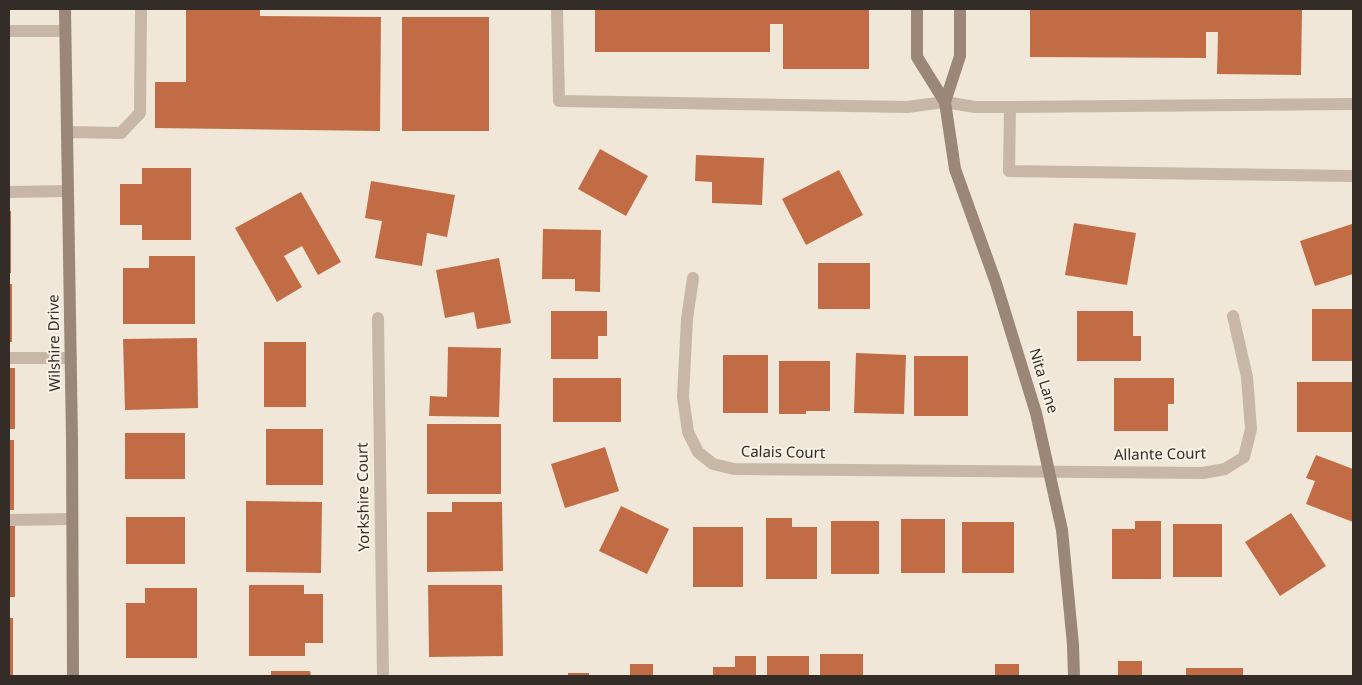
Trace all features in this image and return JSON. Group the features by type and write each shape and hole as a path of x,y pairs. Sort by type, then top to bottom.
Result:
{"street":[{"name":"Wilshire Drive","path":"65,9 71,358 73,676"},
{"path":"67,132 121,133 140,113 141,9"},
{"path":"557,9 559,101 907,107 945,102 975,107 1353,104"},
{"name":"Nita Lane","path":"917,9 917,57 945,102 955,169 996,283 1036,412 1062,530 1073,645 1074,676"},
{"name":"Nita Lane","path":"945,102 960,56 960,9"},
{"path":"9,31 65,31"},
{"path":"1010,107 1009,171 1353,176"},
{"path":"9,192 68,191"},
{"name":"Calais Court","path":"693,278 687,319 683,397 688,432 698,452 714,464 734,469 1050,472"},
{"name":"Allante Court","path":"1050,472 1203,473 1225,469 1244,457 1251,429 1247,377 1233,316"},
{"name":"Yorkshire Court","path":"378,318 383,676"},
{"path":"9,358 71,358"},
{"path":"9,520 72,520"}],"building":[{"path":"186,9 260,9 260,16 381,17 380,131 155,128 155,82 186,82"},
{"path":"595,9 869,9 869,69 783,69 783,24 770,24 770,52 595,52"},
{"path":"1030,9 1302,9 1301,75 1217,74 1218,32 1206,32 1206,58 1030,57"},
{"path":"402,17 489,17 489,131 402,131"},
{"path":"600,149 648,176 626,216 578,189"},
{"path":"696,155 764,158 762,205 712,203 712,182 695,181"},
{"path":"142,168 191,168 191,240 142,240 142,225 120,225 120,184 142,184"},
{"path":"839,170 863,215 806,245 782,199"},
{"path":"371,181 455,195 447,237 427,233 422,266 375,258 382,221 365,218"},
{"path":"301,192 341,262 318,275 302,246 284,256 302,287 277,302 235,228"},
{"path":"9,211 11,211 11,273 9,273"},
{"path":"1074,223 1136,233 1127,285 1065,275"},
{"path":"1352,224 1353,274 1315,286 1300,241"},
{"path":"543,229 601,230 600,292 575,291 575,279 542,279"},
{"path":"149,256 195,256 195,324 123,324 123,268 149,268"},
{"path":"499,258 511,323 477,329 474,312 445,318 436,270"},
{"path":"818,263 870,263 870,309 818,309"},
{"path":"9,284 12,284 12,342 9,342"},
{"path":"1312,309 1353,309 1353,361 1312,361"},
{"path":"551,311 607,311 607,336 598,336 598,359 551,359"},
{"path":"1077,311 1133,311 1133,336 1141,336 1141,361 1077,361"},
{"path":"197,338 198,408 125,410 123,339"},
{"path":"264,342 306,342 306,407 264,407"},
{"path":"448,347 501,348 499,417 429,416 430,396 447,397"},
{"path":"856,353 906,355 904,414 854,413"},
{"path":"723,355 768,355 768,413 723,413"},
{"path":"914,356 968,356 968,416 914,416"},
{"path":"779,361 830,361 830,411 806,411 806,414 779,414"},
{"path":"9,368 15,368 15,429 9,429"},
{"path":"553,378 621,378 621,422 553,422"},
{"path":"1114,378 1174,378 1174,404 1168,404 1168,431 1114,431"},
{"path":"1297,382 1353,382 1353,432 1297,432"},
{"path":"427,424 501,424 501,494 427,494"},
{"path":"266,429 323,429 323,485 266,485"},
{"path":"125,433 185,433 185,479 125,479"},
{"path":"9,440 14,440 14,510 9,510"},
{"path":"605,447 619,491 565,508 551,464"},
{"path":"1316,455 1353,469 1353,522 1306,504 1315,481 1306,478"},
{"path":"246,501 322,502 321,573 246,572"},
{"path":"452,502 502,502 503,571 427,572 427,512 452,512"},
{"path":"621,506 669,529 647,574 599,551"},
{"path":"1291,513 1326,566 1280,596 1245,542"},
{"path":"126,517 185,517 185,564 126,564"},
{"path":"766,518 792,518 792,527 817,527 817,579 766,579"},
{"path":"901,519 945,519 945,573 901,573"},
{"path":"831,521 879,521 879,574 831,574"},
{"path":"1135,521 1161,521 1161,579 1112,579 1112,529 1135,529"},
{"path":"962,522 1014,522 1014,573 962,573"},
{"path":"1173,524 1222,524 1222,577 1173,577"},
{"path":"9,526 15,526 15,597 9,597"},
{"path":"693,527 743,527 743,587 693,587"},
{"path":"249,585 304,585 304,594 323,594 323,643 305,643 305,656 249,656"},
{"path":"428,585 502,585 503,656 429,657"},
{"path":"145,588 197,588 197,658 126,658 126,603 145,603"},
{"path":"9,618 13,618 13,676 9,676"},
{"path":"820,654 863,654 863,676 820,676"},
{"path":"735,656 756,656 756,676 713,676 713,667 735,667"},
{"path":"767,656 809,656 809,676 767,676"},
{"path":"1118,661 1142,661 1142,676 1118,676"},
{"path":"630,664 653,664 653,676 630,676"},
{"path":"995,664 1019,664 1019,676 995,676"},
{"path":"1186,668 1243,668 1243,676 1186,676"},
{"path":"271,671 310,671 311,676 271,676"},
{"path":"568,673 589,673 589,676 568,676"}]}
